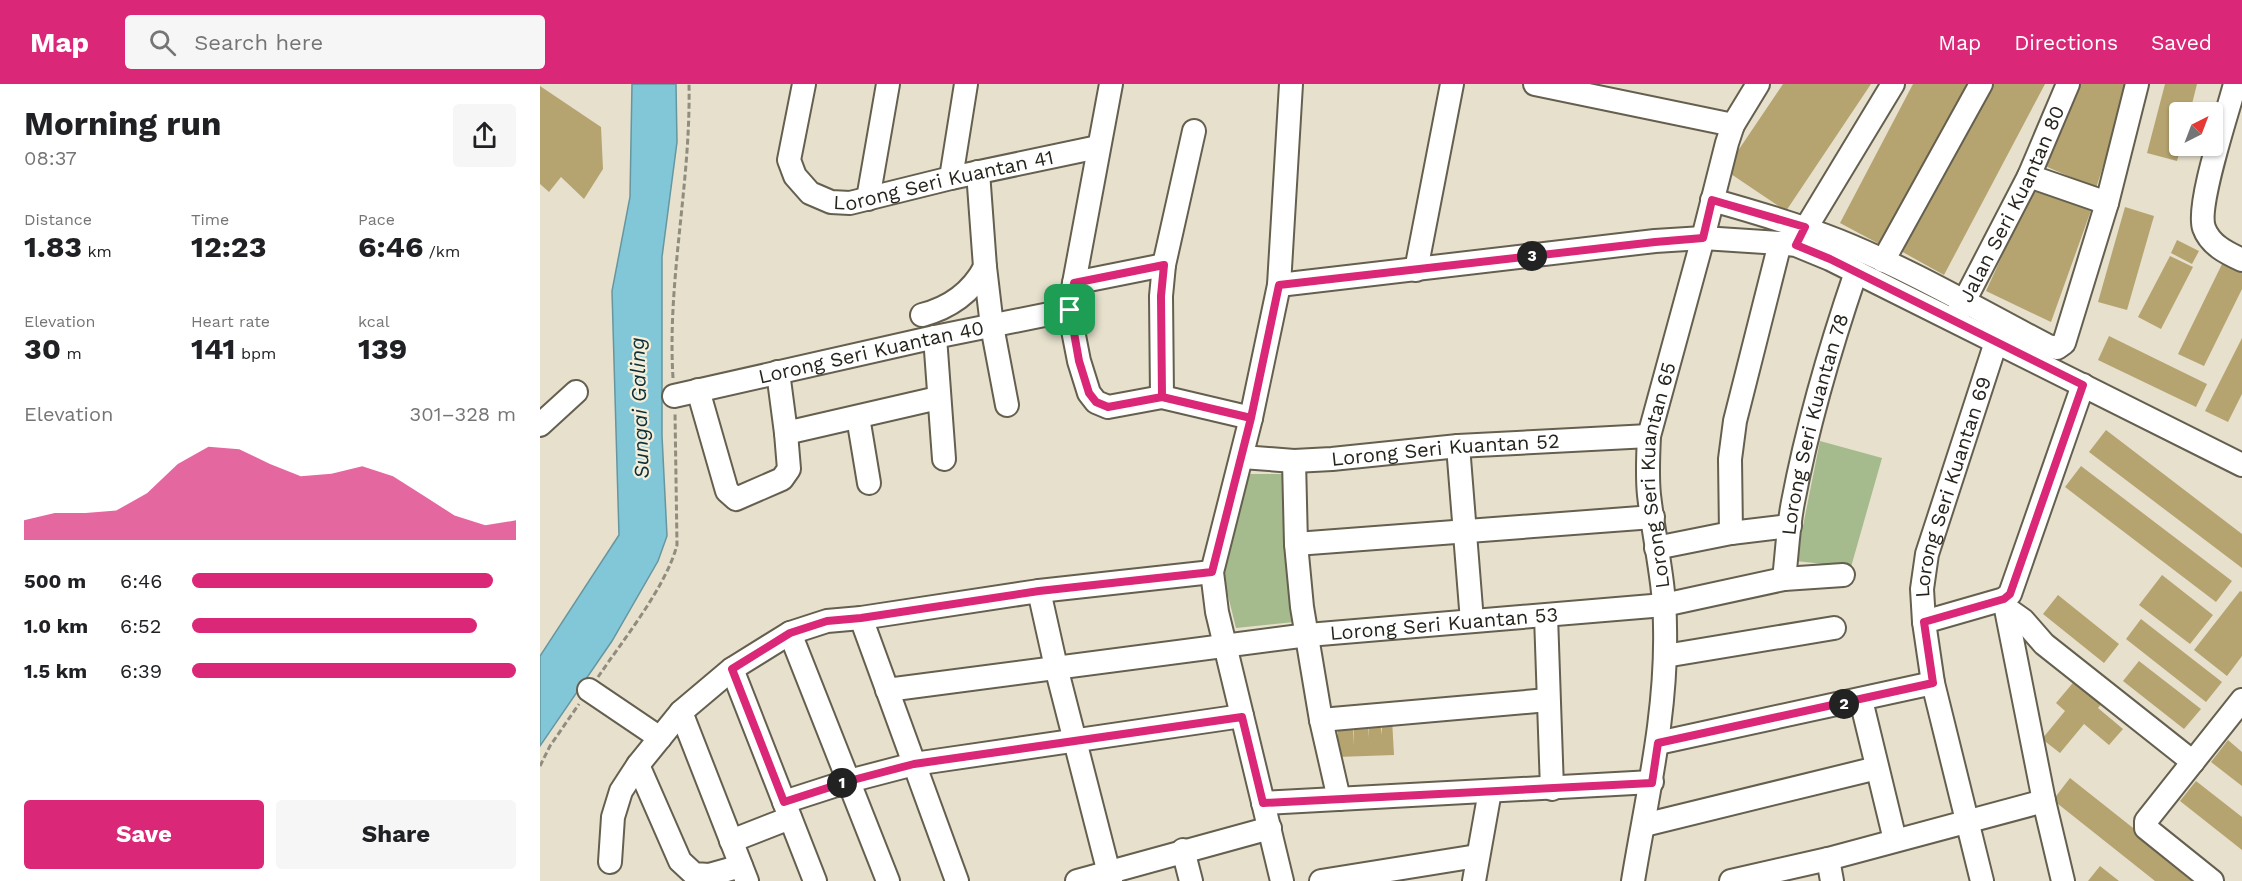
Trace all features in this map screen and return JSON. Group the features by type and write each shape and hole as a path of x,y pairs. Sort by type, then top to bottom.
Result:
{"street":[{"name":"Lorong Seri Kuantan 41","path":"804,84 789,160 795,177 810,193 831,202 850,203 951,178 1098,147"},
{"path":"868,199 888,84"},
{"path":"951,178 966,84"},
{"path":"1111,84 1070,310 1079,361 1089,393 1096,402 1108,407 1162,397 1251,418"},
{"path":"1282,881 1224,644 1212,572 1242,457 1279,285 1291,84"},
{"path":"1416,270 1452,84"},
{"path":"1534,84 1564,87 1733,125"},
{"name":"Lorong Seri Kuantan 65","path":"1631,880 1652,783 1658,743 1665,656 1664,604 1648,463 1650,436 1733,125 1758,84"},
{"path":"1731,533 1730,459 1735,421 1793,238 1893,84"},
{"path":"1883,261 1981,84"},
{"name":"Jalan Seri Kuantan 80","path":"1958,312 2030,176 2068,84"},
{"path":"1712,200 1793,238 1856,272 2057,348 2064,342 2107,202 2137,84"},
{"path":"2235,84 2206,192 2203,219 2204,228 2217,246 2242,260"},
{"path":"1162,397 1161,296 1164,265 1194,131"},
{"path":"978,172 992,326 1007,405"},
{"path":"2030,176 2107,202"},
{"path":"1279,285 1644,243 1703,238 1793,238 1883,261 1958,312 1996,342 2242,465"},
{"path":"1074,283 1164,265"},
{"path":"922,315 940,310 966,292 979,278 985,267"},
{"name":"Lorong Seri Kuantan 78","path":"1784,579 1790,526 1810,422 1828,354 1856,272"},
{"name":"Lorong Seri Kuantan 40","path":"674,396 935,337 1070,310"},
{"path":"935,337 944,459"},
{"name":"Lorong Seri Kuantan 69","path":"1982,881 1933,683 1924,622 1922,589 1927,554 1996,342"},
{"path":"698,390 727,491 736,498 782,479 789,469 778,372"},
{"path":"2063,881 2044,801 2005,603 2013,590 2083,385"},
{"path":"540,425 576,393"},
{"path":"786,433 938,398"},
{"path":"858,417 869,483"},
{"name":"Lorong Seri Kuantan 52","path":"1242,457 1294,460 1458,446 1650,436"},
{"path":"1458,446 1472,621"},
{"path":"1294,460 1296,544 1308,635 1321,720 1339,799"},
{"path":"1296,544 1653,517"},
{"path":"1656,548 1731,533 1790,526"},
{"path":"610,862 613,817 621,791 638,765 681,712 732,669 790,633 827,621 1039,591 1212,572"},
{"name":"Lorong Seri Kuantan 53","path":"887,690 1114,661 1224,644 1664,604 1784,579 1843,575"},
{"path":"1039,591 1074,740 1110,876"},
{"path":"1924,622 2005,603"},
{"path":"2005,603 2044,644 2193,762"},
{"path":"1546,616 1552,789"},
{"path":"861,618 957,881"},
{"path":"1665,656 1834,628"},
{"path":"790,633 888,881"},
{"path":"732,669 815,881"},
{"path":"1658,743 1933,683"},
{"path":"589,690 660,738"},
{"path":"1321,720 1548,700"},
{"path":"1861,700 1895,840"},
{"path":"2211,881 2146,828 2146,821 2242,700"},
{"path":"638,765 680,861 694,874 744,873 681,712"},
{"path":"731,841 787,810 849,781 914,764 1242,717"},
{"path":"1644,825 1877,768"},
{"path":"1263,803 1652,783"},
{"path":"1474,881 1490,791"},
{"path":"1746,879 2044,801"},
{"path":"1077,881 1110,876 1183,850 1269,828"},
{"path":"1183,850 1191,881"},
{"path":"1321,881 1371,877 1477,856"},
{"path":"1828,859 1832,881"}],"path":[{"path":"540,766 550,746 661,582 674,559 677,527 672,300 690,125 689,84"}],"green space":[{"path":"1820,441 1882,458 1851,567 1796,561"},
{"path":"1244,474 1285,474 1294,622 1236,628 1220,563"}],"water":[{"name":"Sungai Galing","path":"632,84 676,84 677,142 662,257 662,436 667,536 658,561 612,641 540,746 540,656 619,535 612,291 630,197"}],"building":[{"path":"1783,84 1871,84 1786,211 1725,170"},
{"path":"1913,84 1972,84 1883,246 1840,223"},
{"path":"1990,84 2045,84 1944,275 1899,250"},
{"path":"2079,84 2130,84 2096,188 2045,166"},
{"path":"2165,84 2197,84 2192,102 2169,102 2169,156 2178,156 2177,161 2147,153"},
{"path":"540,86 601,127 603,169 584,199 561,177 549,192 540,184"},
{"path":"2035,184 2094,202 2051,322 1986,291"},
{"path":"2125,207 2154,216 2127,310 2098,302"},
{"path":"2177,240 2199,251 2192,264 2171,253"},
{"path":"2170,256 2193,267 2161,329 2138,317"},
{"path":"2224,260 2242,269 2242,289 2204,366 2178,354"},
{"path":"2109,336 2207,384 2196,407 2098,360"},
{"path":"2242,338 2242,394 2228,422 2205,411"},
{"path":"2106,430 2242,534 2242,568 2089,452"},
{"path":"2081,466 2232,581 2216,602 2065,487"},
{"path":"2162,575 2213,615 2190,644 2139,605"},
{"path":"2240,591 2242,592 2242,656 2227,676 2194,650"},
{"path":"2058,595 2119,644 2104,663 2043,614"},
{"path":"2141,619 2222,682 2206,702 2126,639"},
{"path":"2139,661 2201,709 2184,729 2123,681"},
{"path":"2077,678 2104,701 2098,708 2123,729 2109,745 2084,724 2060,753 2042,739 2065,711 2056,703"},
{"path":"1392,719 1394,755 1337,757 1338,727 1353,724 1354,746 1354,723 1368,722 1369,738 1369,723 1380,721 1382,735 1382,720"},
{"path":"2228,740 2242,752 2242,786 2211,762"},
{"path":"2070,778 2200,881 2155,881 2053,800"},
{"path":"2196,781 2242,817 2242,850 2180,801"},
{"path":"2100,866 2119,881 2088,881"}],"route":[{"path":"1070,310 1074,283 1164,265 1161,296 1162,397 1207,407 1251,418 1279,285 1703,238 1712,200 1805,227 1796,245 1830,259 2083,385 2013,590 2004,599 1924,622 1933,683 1658,743 1652,783 1263,803 1242,717 914,764 849,781 784,802 732,669 790,633 827,621 1039,591 1212,572 1251,418 1162,397 1108,407 1096,402 1089,393 1079,361 1070,310"}]}
